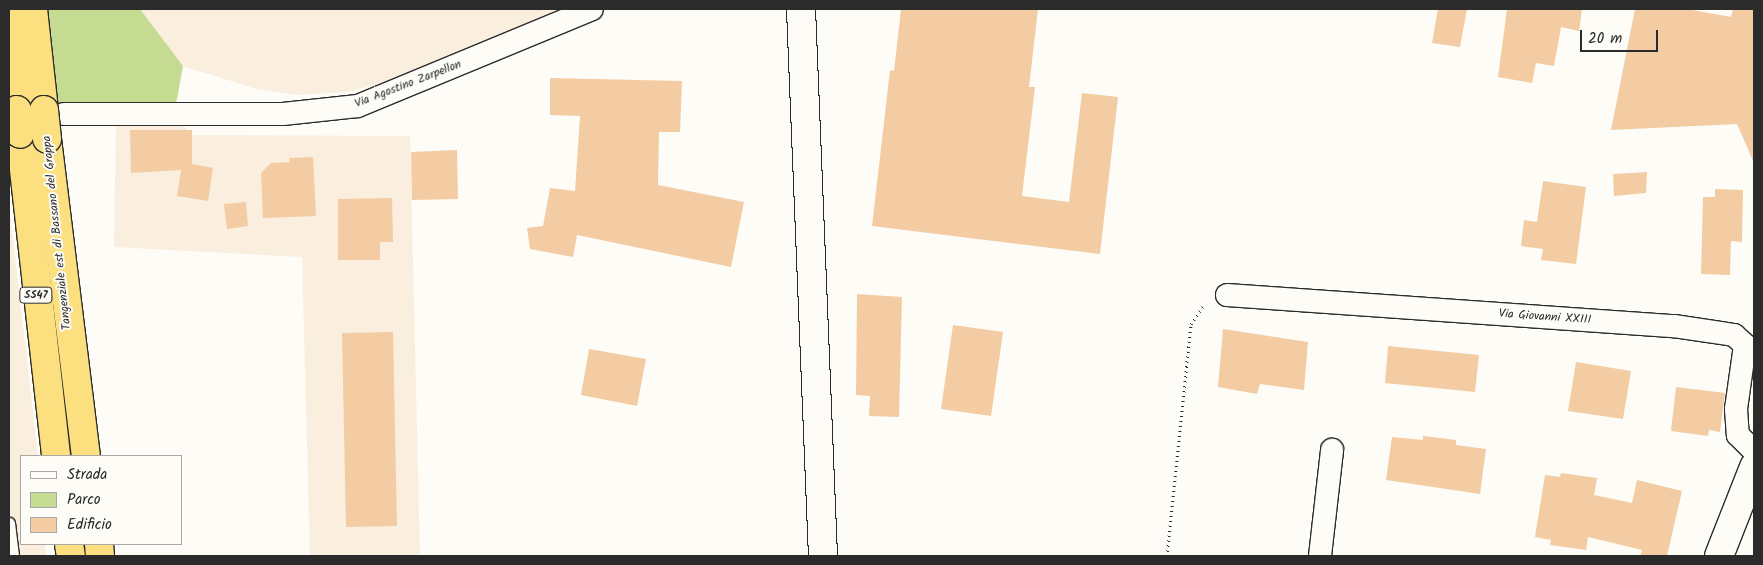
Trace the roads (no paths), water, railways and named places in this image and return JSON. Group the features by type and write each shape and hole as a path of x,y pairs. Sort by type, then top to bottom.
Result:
{"highway":[{"name":"Tangenziale est di Bassano del Grappa","path":"9,9 36,117 47,139 86,455"},
{"name":"Tangenziale est di Bassano del Grappa","path":"33,9 36,117 56,455"}],"street":[{"name":"Via Agostino Zarpellon","path":"36,117 283,114 358,106 436,76 592,9"},
{"path":"801,9 823,556"},
{"name":"Via Giovanni XXIII","path":"1227,295 1674,326 1734,335 1744,344 1736,409 1738,435 1754,452"},
{"path":"1320,556 1332,450"},
{"path":"1719,556 1754,467"}],"lane":[{"path":"9,523 13,556"}]}
